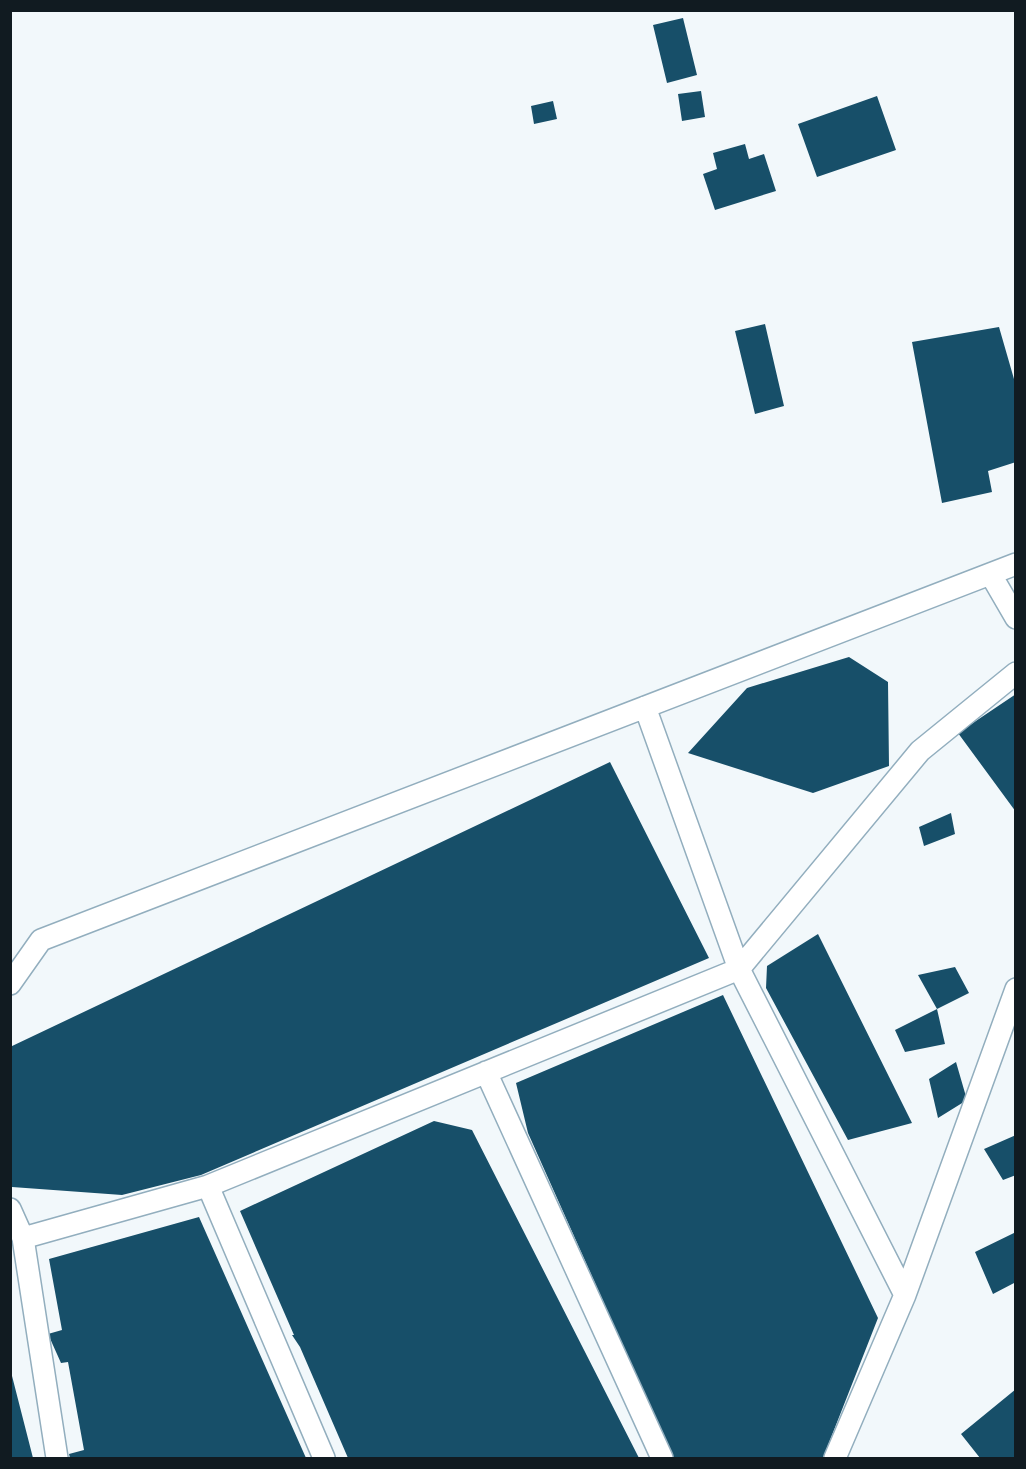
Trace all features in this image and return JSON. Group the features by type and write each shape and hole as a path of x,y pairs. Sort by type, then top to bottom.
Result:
{"street":[{"path":"10,984 40,940 1016,564"},
{"path":"991,575 1016,618"},
{"path":"23,1238 208,1186 739,969 920,751 1016,673"},
{"path":"645,707 739,969 905,1295"},
{"path":"835,1458 905,1295 1016,989"},
{"path":"486,1072 662,1458"},
{"path":"208,1186 324,1458"},
{"path":"10,1209 23,1238 57,1458"}],"building":[{"path":"683,18 697,75 667,83 653,25"},
{"path":"701,91 705,117 682,121 678,94"},
{"path":"877,96 896,150 817,177 798,124"},
{"path":"553,101 557,119 534,124 531,106"},
{"path":"745,144 749,159 764,154 776,191 715,210 703,174 717,169 713,153"},
{"path":"765,324 784,406 755,414 735,331"},
{"path":"999,327 1016,386 1016,462 988,471 992,492 942,503 912,342"},
{"path":"849,657 888,682 889,766 813,793 688,753 747,688"},
{"path":"1016,694 1016,812 958,733"},
{"path":"610,762 709,958 201,1175 122,1195 12,1187 10,1181 10,1047"},
{"path":"951,813 955,834 924,846 919,827"},
{"path":"818,934 912,1123 848,1140 766,988 767,966"},
{"path":"955,967 969,993 937,1009 918,975"},
{"path":"723,995 878,1318 823,1458 673,1458 528,1133 516,1083"},
{"path":"937,1009 945,1044 905,1052 895,1030"},
{"path":"956,1062 967,1100 938,1118 929,1079"},
{"path":"434,1121 472,1130 639,1458 348,1458 300,1347 292,1335 294,1335 240,1211"},
{"path":"1016,1135 1016,1175 1003,1180 984,1149"},
{"path":"199,1217 306,1458 70,1458 69,1454 84,1450 68,1362 61,1363 48,1334 62,1330 49,1259"},
{"path":"1016,1232 1016,1282 993,1294 975,1252"},
{"path":"11,1372 33,1458 10,1458"},
{"path":"1016,1389 1016,1458 980,1458 961,1434"}]}
